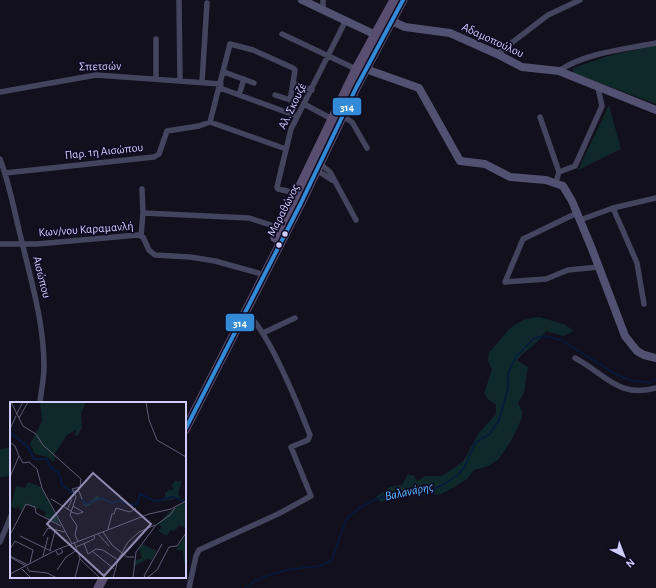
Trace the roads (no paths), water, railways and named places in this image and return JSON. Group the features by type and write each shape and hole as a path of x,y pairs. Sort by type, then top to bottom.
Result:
{"main road":[{"name":"Μαραθώνος","path":"186,428 245,312 315,164 332,118 379,36 389,16 394,0"},
{"name":"Μαραθώνος","path":"389,16 403,0"},
{"name":"Μαραθώνος","path":"186,414 258,273 296,193 315,164 342,116 361,69"},
{"path":"98,588 103,578"},
{"path":"105,588 110,578"}],"street":[{"path":"179,0 180,80"},
{"path":"302,0 379,36"},
{"path":"323,0 323,10"},
{"path":"497,54 548,15 573,1 580,0"},
{"path":"202,82 207,4"},
{"name":"Αδαμοπούλου","path":"389,16 409,27 450,33 522,67 558,72 656,110"},
{"name":"Αλ. Σκουζέ","path":"296,193 278,189 277,187 286,149 298,116 346,20"},
{"path":"282,34 328,56 361,69 419,88 460,161 485,164 510,177 556,182 565,187 599,267 627,340 640,353 656,358"},
{"path":"156,39 156,79"},
{"path":"558,72 569,66 605,53 656,43"},
{"path":"275,95 290,100 295,70 253,50 233,44 228,47 224,72 210,122 286,149"},
{"path":"224,72 254,83"},
{"name":"Σπετσών","path":"0,92 96,75 180,80 202,82 220,86 239,95 298,116"},
{"path":"239,95 244,79"},
{"path":"293,83 312,90"},
{"path":"559,172 573,168 578,160 603,105 598,88"},
{"path":"304,104 332,118"},
{"path":"342,116 352,123 367,148"},
{"path":"540,117 559,172 556,182"},
{"name":"Παρ. 1η Αισώπου","path":"6,173 154,157 159,154 167,130 199,126 210,122"},
{"name":"Αισώπου","path":"0,159 6,173 38,306 43,345 44,368 40,402"},
{"path":"315,164 336,184 356,220"},
{"path":"141,236 143,213 142,189"},
{"path":"599,267 568,270 546,279 505,282 523,240 578,216 656,198"},
{"path":"613,208 636,258 644,304"},
{"path":"143,213 249,218 280,228"},
{"name":"Κων/νου Καραμανλή","path":"0,244 37,244 128,235 141,236 149,250 155,255 190,257 215,261 258,273"},
{"path":"189,588 196,556 199,550 278,514 310,497 311,493 291,447 308,440 310,434 299,406 263,332 252,317 245,312"},
{"path":"263,332 295,318"},
{"path":"575,358 604,379 622,388 638,391 656,388"},
{"path":"0,542 10,518"}],"waterway":[{"name":"Βαλανάρης","path":"245,588 264,576 286,570 319,566 331,561 347,518 358,509 374,500 391,494 431,490 458,475 465,466 475,443 490,434 499,420 508,388 508,373 516,357 534,338 545,336 561,340 614,373 629,380 650,383 656,379"}]}
